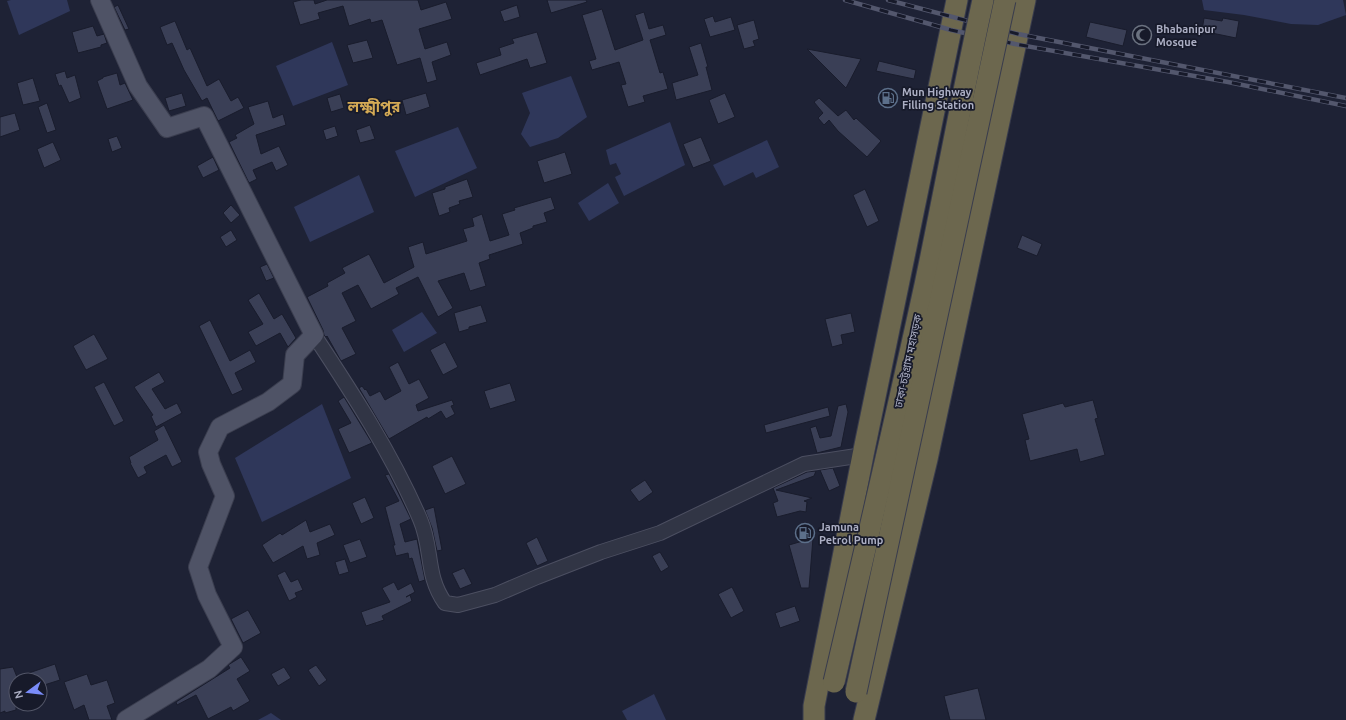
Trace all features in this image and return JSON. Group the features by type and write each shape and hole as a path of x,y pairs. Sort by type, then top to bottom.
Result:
{"highway":[{"path":"814,720 814,706 863,455 957,0"},
{"name":"ঢাকা-চট্টগ্রাম মহাসড়ক","path":"825,720 882,477 925,284 966,77 984,0"},
{"name":"ঢাকা-চট্টগ্রাম মহাসড়ক","path":"850,720 1005,0"},
{"path":"864,720 927,459 1025,0"}],"main road":[{"path":"100,0 138,86 167,128 204,116 314,335 295,355 292,384 268,402 220,427 208,452 211,464 224,496 198,567 207,595 233,646 209,669 126,720"}],"street":[{"path":"314,335 353,392 407,489 425,531 432,577 445,603 452,605 458,605 495,595 601,552 660,533 804,464 863,455"}],"water":[{"path":"67,0 70,11 19,35 7,1"},
{"path":"1202,0 1343,0 1346,15 1318,25 1291,24 1244,15 1204,10"},
{"path":"332,42 348,85 293,106 276,66"},
{"path":"571,76 587,117 558,138 530,147 521,134 530,113 522,93"},
{"path":"670,122 685,165 624,196 615,177 621,174 616,163 610,165 606,150"},
{"path":"458,127 477,168 415,197 395,151"},
{"path":"767,140 779,167 756,178 753,172 724,186 713,165"},
{"path":"359,175 374,212 310,242 294,207"},
{"path":"608,183 619,203 589,221 578,203"},
{"path":"422,312 437,333 404,352 392,330"},
{"path":"322,404 351,478 262,522 235,458"},
{"path":"654,694 666,720 627,720 622,711"},
{"path":"271,713 281,720 258,720"}],"building":[{"path":"301,0 314,0 315,4 327,0 418,0 421,10 446,2 452,19 419,29 425,49 447,42 451,55 432,62 437,80 427,83 420,58 397,65 382,20 371,23 370,19 349,26 343,6 318,13 320,19 300,25 293,2"},
{"path":"547,0 586,0 587,2 551,13"},
{"path":"118,5 129,29 125,30 114,7"},
{"path":"517,5 520,17 504,22 500,11"},
{"path":"602,9 615,50 643,40 635,15 644,12 649,29 663,25 666,35 650,40 660,73 663,72 668,89 643,96 645,102 628,107 621,85 626,84 619,62 592,70 589,61 596,59 582,15"},
{"path":"713,16 715,22 731,17 735,30 710,37 704,19"},
{"path":"1204,18 1222,21 1223,18 1239,21 1236,38 1202,31"},
{"path":"754,20 759,39 753,41 755,46 744,49 737,25"},
{"path":"175,21 187,50 190,48 207,86 219,79 231,101 238,97 244,108 218,121 207,98 202,101 184,70 172,43 167,45 160,27"},
{"path":"1090,22 1127,30 1123,46 1086,37"},
{"path":"93,26 97,36 104,34 107,43 101,45 101,47 78,53 72,32"},
{"path":"537,32 547,63 530,68 527,59 480,75 476,63 501,55 499,48 514,43 512,39"},
{"path":"367,40 373,58 353,63 347,45"},
{"path":"701,43 708,67 706,67 712,90 676,100 672,83 698,75 689,47"},
{"path":"807,49 861,59 846,88"},
{"path":"879,61 916,70 914,79 876,71"},
{"path":"65,71 67,78 75,75 81,98 69,103 61,85 59,86 55,74"},
{"path":"117,73 120,85 125,83 133,100 107,109 97,81 103,77"},
{"path":"33,78 40,101 23,105 17,83"},
{"path":"182,93 186,106 169,111 165,98"},
{"path":"426,93 430,107 406,115 402,100"},
{"path":"725,93 735,117 718,124 709,100"},
{"path":"340,94 344,108 331,112 327,98"},
{"path":"819,98 838,116 846,110 854,120 856,118 881,141 867,157 838,131 829,120 824,125 818,118 823,113 814,102"},
{"path":"268,101 273,118 283,114 286,125 256,135 261,154 279,146 288,165 276,171 272,162 253,170 257,179 249,183 229,142 237,138 235,135 254,124 248,107"},
{"path":"47,103 56,130 47,133 38,107"},
{"path":"15,113 20,130 0,137 0,117"},
{"path":"370,125 375,139 360,143 356,130"},
{"path":"335,126 338,136 326,140 323,130"},
{"path":"117,136 122,148 112,152 108,139"},
{"path":"701,137 711,161 693,168 683,144"},
{"path":"53,142 61,160 44,168 37,149"},
{"path":"565,152 572,174 544,183 537,161"},
{"path":"213,157 219,170 203,178 197,166"},
{"path":"467,179 473,197 459,201 460,204 449,208 450,212 439,216 432,193"},
{"path":"865,189 879,221 867,227 853,195"},
{"path":"551,197 555,209 544,213 547,222 533,226 533,228 520,233 523,244 489,255 490,259 479,263 486,286 470,291 464,273 438,281 453,308 438,317 418,277 396,288 399,294 371,309 358,285 342,293 356,321 342,328 356,354 341,361 327,336 326,337 324,335 307,297 328,286 327,283 345,273 342,268 369,254 384,283 414,267 408,247 423,242 426,254 467,241 463,229 474,226 472,218 482,214 490,241 509,235 502,214 515,210 514,208"},
{"path":"231,205 240,215 231,223 223,213"},
{"path":"231,230 237,240 226,247 220,237"},
{"path":"1022,235 1042,244 1037,256 1017,248"},
{"path":"267,264 274,278 266,281 260,267"},
{"path":"259,293 274,319 282,314 296,338 288,347 280,333 256,346 248,332 263,324 248,300"},
{"path":"481,305 487,322 469,327 469,329 459,332 454,313"},
{"path":"851,313 855,332 841,335 843,344 832,347 825,319"},
{"path":"210,320 230,361 250,350 256,362 235,373 243,390 232,395 199,326"},
{"path":"94,334 108,359 86,370 73,346"},
{"path":"445,342 458,367 443,375 430,350"},
{"path":"398,362 409,384 419,379 429,398 416,405 418,411 452,400 454,405 451,406 455,414 446,419 441,411 428,419 427,417 389,439 359,388 362,386 365,390 366,389 370,396 380,391 385,400 401,391 389,367"},
{"path":"159,372 165,382 152,389 165,409 177,403 182,413 156,427 151,416 153,415 134,387"},
{"path":"104,382 124,421 114,426 94,387"},
{"path":"510,383 516,401 490,409 484,391"},
{"path":"344,397 372,443 349,453 338,429 351,423 338,401"},
{"path":"1093,400 1098,418 1095,419 1105,455 1080,462 1077,449 1030,461 1025,440 1029,439 1022,414 1063,403 1065,407"},
{"path":"846,404 848,412 841,447 817,453 810,428 816,426 820,438 831,436 838,406"},
{"path":"828,407 830,416 766,433 764,425"},
{"path":"164,425 182,462 172,467 166,455 144,467 147,473 138,478 130,463 129,457 158,440 154,431"},
{"path":"452,456 466,484 445,494 432,466"},
{"path":"833,468 840,486 829,491 820,470"},
{"path":"816,471 814,476 776,490 812,498 804,501 807,502 806,512 800,511 777,517 773,503 778,501 773,488 807,472"},
{"path":"389,474 411,519 400,524 405,542 417,539 425,580 419,582 412,558 409,559 408,553 396,556 393,545 395,545 385,507 399,501 385,475"},
{"path":"645,480 653,492 639,502 630,490"},
{"path":"365,497 374,518 361,524 352,503"},
{"path":"434,507 442,550 437,551 432,528 425,510"},
{"path":"306,520 310,532 330,524 335,535 317,543 320,555 307,559 303,546 273,563 262,545 280,533 282,535"},
{"path":"537,537 548,561 537,566 526,543"},
{"path":"813,538 809,588 801,588 789,545"},
{"path":"360,539 367,557 350,563 343,545"},
{"path":"660,552 669,567 661,572 652,556"},
{"path":"345,559 349,572 339,575 335,562"},
{"path":"464,568 472,584 460,589 452,573"},
{"path":"285,571 291,582 298,579 303,590 295,593 297,597 289,601 277,575"},
{"path":"394,582 398,590 411,583 415,592 406,597 410,595 412,601 382,616 384,620 366,626 361,612 390,602 382,588"},
{"path":"732,587 744,611 731,618 718,594"},
{"path":"795,606 800,621 780,628 775,613"},
{"path":"248,610 261,633 243,643 231,619"},
{"path":"241,657 250,671 237,679 250,701 233,711 231,707 208,719 196,695 177,705 176,702 230,668 228,665"},
{"path":"55,664 60,680 48,684 48,672 32,672"},
{"path":"316,665 327,680 319,686 308,670"},
{"path":"13,667 15,672 8,672 9,712 5,713 5,711 0,713 0,669"},
{"path":"284,667 291,678 278,686 271,674"},
{"path":"87,674 91,685 107,680 115,703 107,706 112,720 89,720 84,705 74,710 64,682"},
{"path":"978,688 986,720 950,720 944,696"}],"railway":[{"path":"845,0 951,30 1015,44 1228,82 1346,106"},
{"path":"888,0 1018,34 1346,98"}],"place":[{"name":"Bhabanipur Mosque","path":"1142,35"},
{"name":"Mun Highway Filling Station","path":"888,98"},
{"name":"Jamuna Petrol Pump","path":"805,533"}],"district":[{"name":"লক্ষ্মীপুর","path":"374,107"}]}
